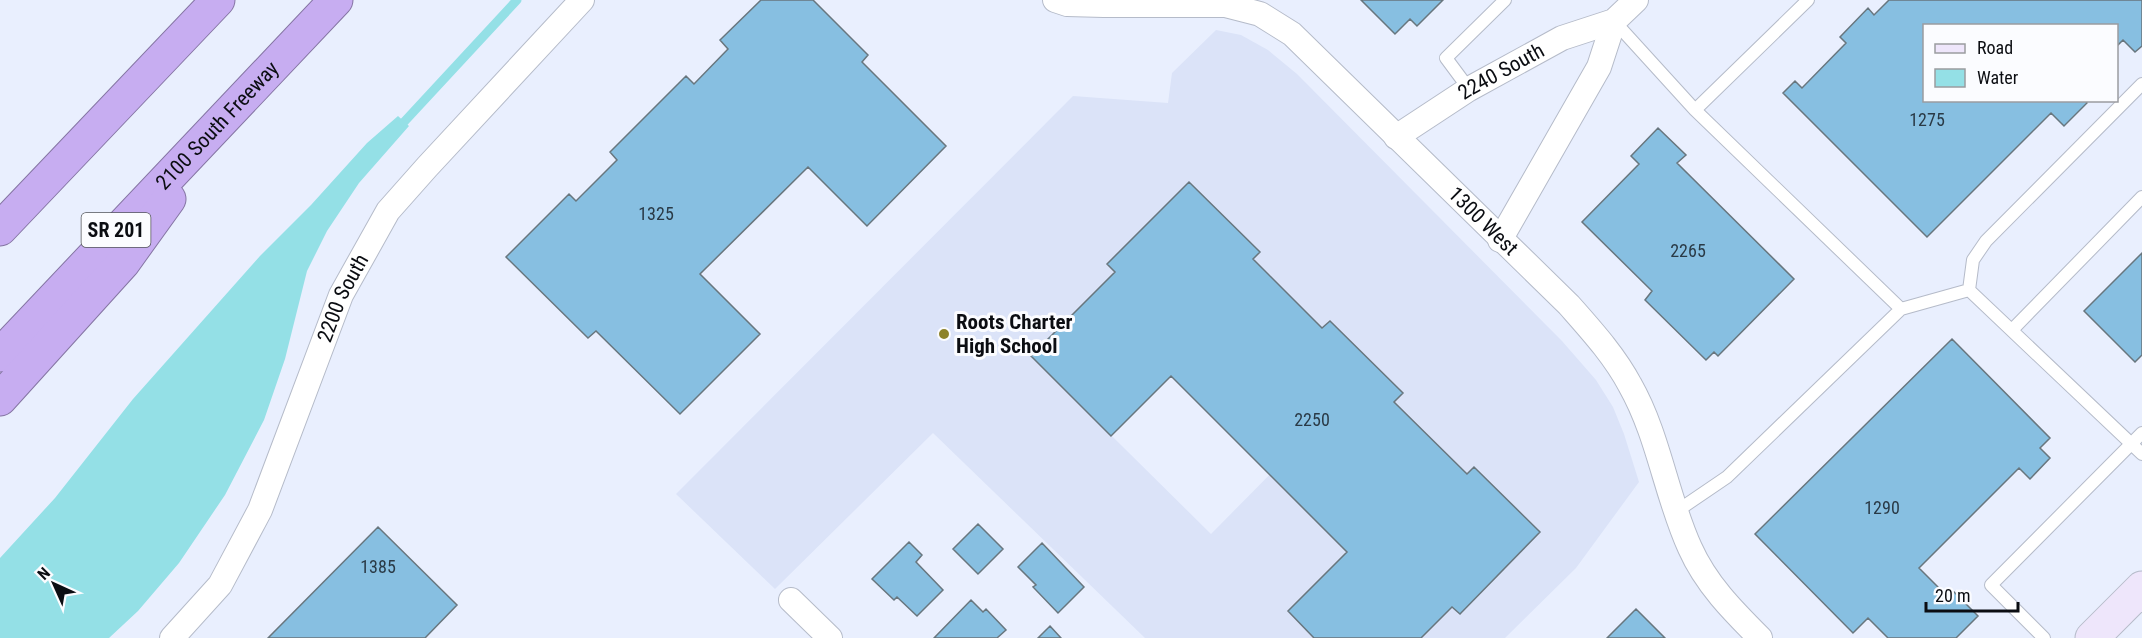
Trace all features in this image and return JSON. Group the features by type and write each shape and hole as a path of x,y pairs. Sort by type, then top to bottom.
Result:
{"highway":[{"path":"0,229 218,0"},
{"name":"2100 South Freeway","path":"0,354 336,0"},
{"path":"0,399 123,263 234,107"}],"street":[{"name":"2200 South","path":"172,638 220,585 260,510 341,295 388,211 582,0"},
{"name":"1300 West","path":"1054,0 1067,4 1104,5 1225,3 1260,14 1292,34 1569,305 1608,350 1631,386 1644,415 1690,549 1709,583 1760,638"},
{"name":"2240 South","path":"1396,136 1469,89 1562,38 1614,21 1636,0"},
{"name":"2240 South","path":"1500,240 1599,67 1614,21"},
{"path":"2092,638 2139,598"},
{"path":"791,600 830,638"}],"lane":[{"path":"1469,89 1446,58 1506,0"},
{"path":"1695,110 1808,0"},
{"path":"1614,21 1695,110 1901,309"},
{"path":"1970,290 1973,260 1986,242 2142,84"},
{"path":"2012,330 2142,197"},
{"path":"1677,512 1727,477 1901,309 1970,290"},
{"path":"1970,290 2142,454"},
{"path":"2044,638 1991,585 2142,433"}],"shaded area":[{"name":"Roots Charter High School","path":"1216,30 1241,35 1268,50 1297,74 1562,341 1596,380 1613,407 1639,482 1576,568 1505,638 1145,638 933,433 775,589 676,494 1073,96 1168,103 1172,73","holes":["1189,182 1259,251 1253,259 1322,328 1330,321 1376,367 1211,534 1031,356 1115,272 1108,264"]}],"water":[{"path":"398,116 409,126 359,183 327,231 307,271 285,359 264,420 225,495 179,563 138,611 109,638 0,638 0,558 55,498 133,399 260,256 311,205 367,143"}],"building":[{"path":"761,0 813,0 868,55 862,62 946,146 867,226 808,167 700,274 760,334 680,414 596,331 588,338 506,257 569,194 576,201 617,160 610,152 686,76 694,84 728,49 720,40"},
{"path":"1361,0 1443,0 1417,26 1410,19 1395,34"},
{"path":"1889,0 2142,0 2142,46 2135,52 2123,40 2118,45 2118,24 1923,24 1923,102 2087,103 2064,126 2051,113 1927,237 1783,93 1795,81 1802,88 1846,43 1840,37 1868,8 1874,15"},
{"path":"1658,128 1686,155 1677,163 1794,279 1718,356 1714,352 1706,360 1645,300 1652,291 1582,222 1639,164 1631,156"},
{"path":"1189,182 1260,252 1253,259 1322,328 1330,321 1403,393 1394,402 1467,474 1474,467 1540,532 1460,614 1452,607 1421,638 1314,638 1288,611 1347,552 1171,376 1111,436 1031,356 1115,272 1107,264"},
{"path":"2142,253 2142,355 2135,362 2084,311"},
{"path":"1952,339 2050,438 2040,448 2050,458 2030,479 2019,468 1919,568 1948,597 1954,592 1978,616 1956,638 1888,638 1868,618 1853,633 1755,534"},
{"path":"978,524 1003,549 978,574 953,549"},
{"path":"378,527 457,605 425,638 268,638"},
{"path":"909,542 922,555 916,562 943,590 917,616 897,597 894,600 872,579"},
{"path":"1042,543 1084,587 1058,613 1033,587 1036,585 1018,567"},
{"path":"971,600 983,612 986,609 1006,630 997,638 934,638"},
{"path":"1636,609 1665,638 1607,638"},
{"path":"1050,626 1061,638 1038,638"}],"waterway":[{"path":"404,122 517,0"}],"place":[{"name":"Roots Charter High School","path":"944,334"}]}
